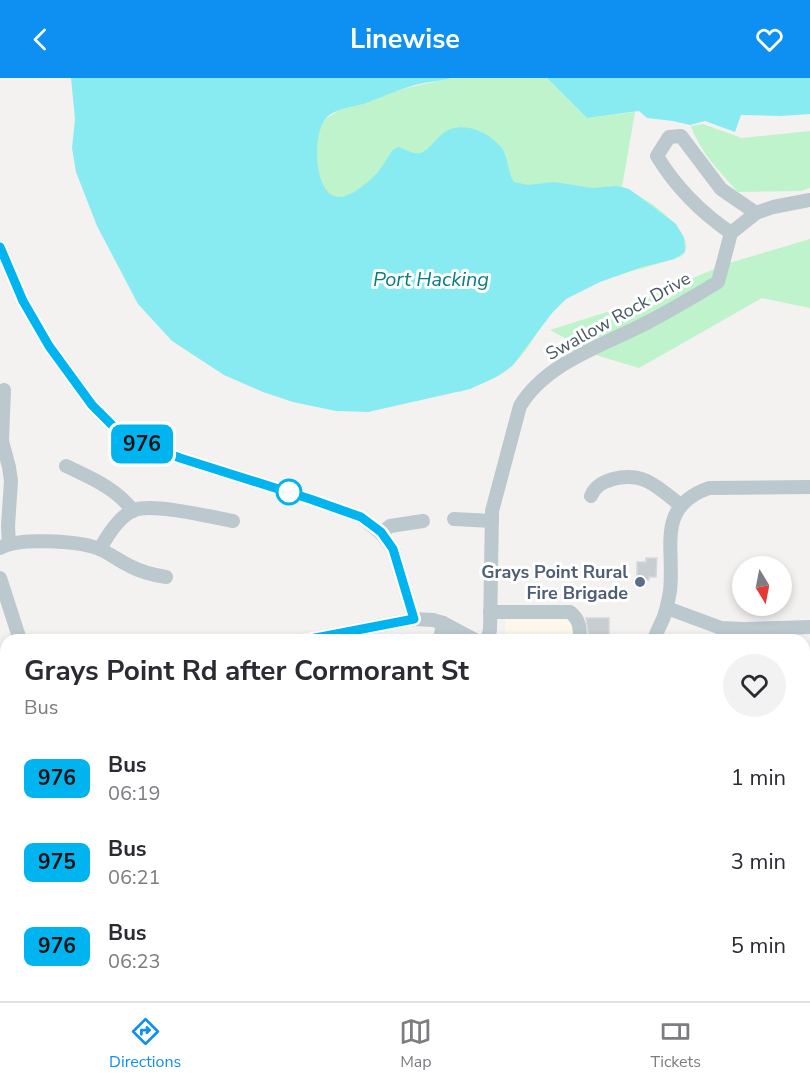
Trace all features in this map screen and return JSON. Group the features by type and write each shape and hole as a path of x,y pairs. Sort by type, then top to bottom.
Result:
{"street":[{"path":"756,213 720,189 681,129 669,137 657,156 665,169 709,217 731,233 756,213 773,207 810,200"},
{"name":"Swallow Rock Drive","path":"489,634 492,521 495,497 520,406 529,392 565,363 650,322 718,282 731,233"},
{"path":"0,247 23,301 49,346 92,405 124,435 180,458 361,517 381,532 393,549 414,619"},
{"path":"4,390 2,441 11,481 5,546 77,544 100,549 132,568 166,577"},
{"path":"66,466 118,493 133,511"},
{"path":"591,496 593,490 604,482 625,476 641,477 680,505"},
{"path":"656,634 667,608 670,590 670,530 673,517 680,505 698,492 709,488 810,486"},
{"path":"100,549 123,518 143,508 233,521"},
{"path":"454,519 492,521"},
{"path":"381,532 390,526 423,521"},
{"path":"0,578 18,634"},
{"path":"667,608 721,628 810,627"},
{"path":"490,612 570,612 580,624 580,634"},
{"path":"336,634 414,619 443,623 464,634"},
{"path":"441,634 443,623"}],"shaded area":[{"path":"571,615 576,634 505,634 505,618"}],"green space":[{"path":"452,78 547,78 587,118 635,112 622,187 642,197 677,226 684,237 686,247 682,256 604,280 574,294 554,310 520,358 507,370 488,381 460,392 199,156 325,119 338,111 406,88"},
{"path":"703,124 742,138 810,131 810,188 801,191 738,192 699,144 691,126"},
{"path":"810,239 810,308 762,298 639,368 599,356 550,330 629,305 726,264"}],"water":[{"name":"Port Hacking","path":"71,78 452,78 408,87 328,116 319,133 317,145 319,171 327,191 339,197 349,195 374,176 393,150 398,147 412,153 421,153 442,134 457,127 465,127 489,136 501,147 514,182 528,185 554,182 592,188 616,186 629,189 676,224 684,238 685,252 674,259 642,267 600,282 566,299 552,313 512,366 496,377 470,389 368,412 336,411 293,402 224,375 172,341 138,304 97,226 76,172 72,148 75,119"},
{"path":"547,78 810,78 810,114 741,115 735,132 705,121 690,125 647,118 639,111 587,118"}],"building":[{"path":"646,558 657,558 656,577 649,577 649,580 637,580 637,562 646,562"},
{"path":"586,618 609,618 609,634 589,634"}],"bus line":[{"name":"976","path":"0,247 23,301 49,346 92,405 124,435 180,458 361,517 381,532 393,549 414,619 336,634"}],"place":[{"name":"Grays Point Rural Fire Brigade","path":"640,582"}]}
